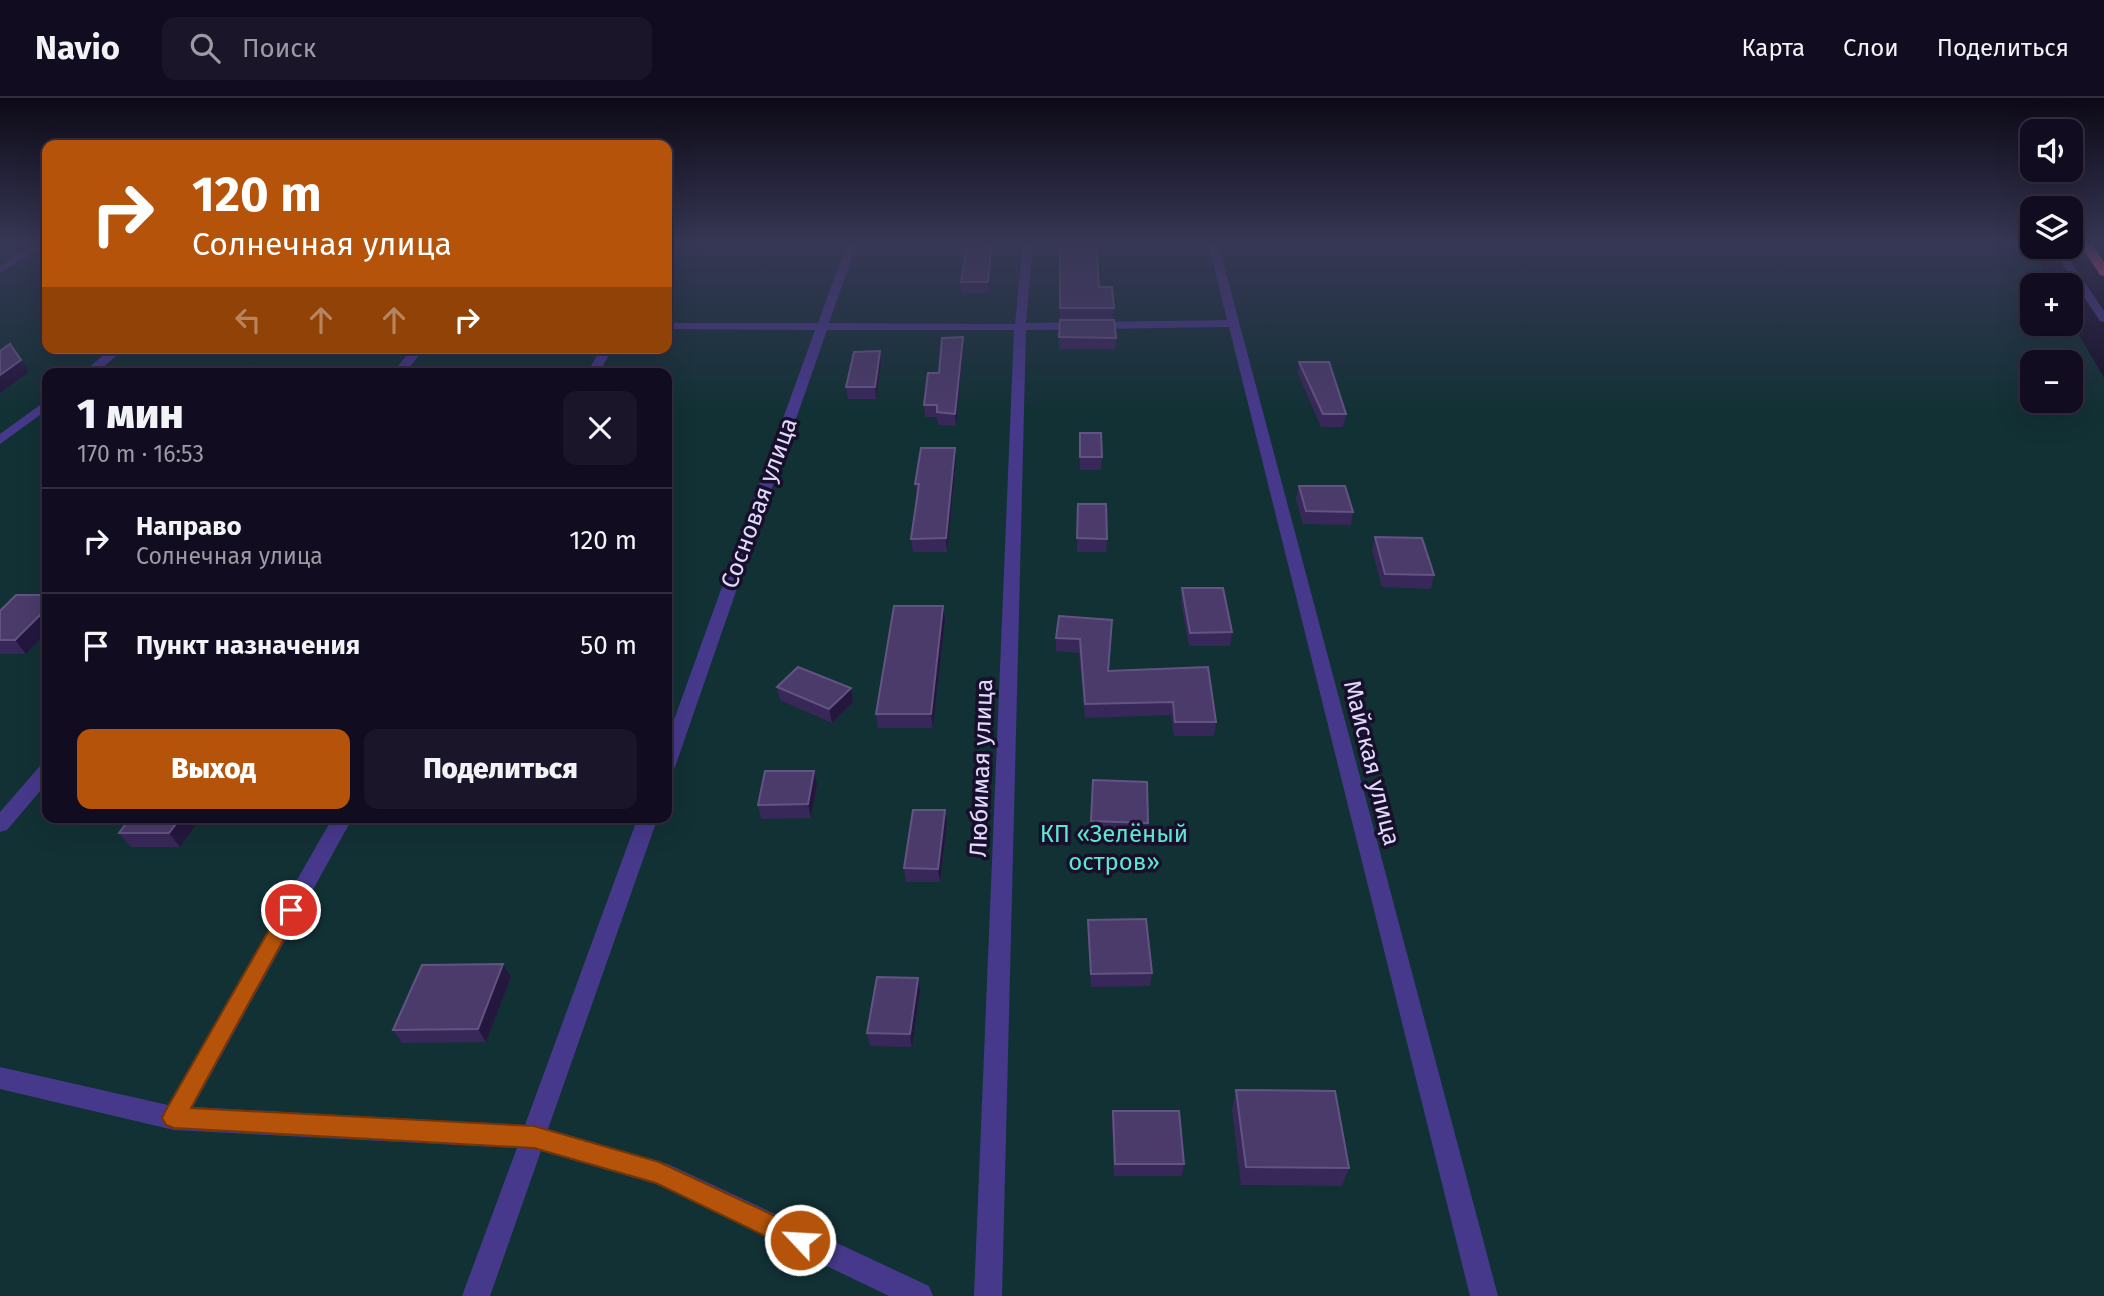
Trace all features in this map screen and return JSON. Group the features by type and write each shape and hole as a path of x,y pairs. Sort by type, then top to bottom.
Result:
{"street":[{"name":"Сосновая улица","path":"672,750 832,299"},
{"name":"Любимая улица","path":"988,1296 1023,299"},
{"name":"Майская улица","path":"1228,299 1484,1296"},
{"path":"2091,299 2104,318"},
{"path":"672,326 1020,327 1234,323"},
{"path":"94,368 112,354"},
{"path":"402,368 414,354"},
{"path":"0,440 42,408"},
{"path":"0,825 42,777"},
{"path":"174,1118 340,823"},
{"path":"476,1296 646,823"},
{"path":"0,1078 174,1118 534,1137 659,1173 919,1296"}],"green space":[{"name":"КП «Зелёный остров»","path":"0,299 42,299 42,354 672,354 672,299 2020,299 2020,336 2080,336 2104,378 2104,1296 0,1296"}],"building":[{"path":"1060,299 1113,299 1114,308 1060,308"},
{"path":"1060,320 1114,320 1116,338 1059,337"},
{"path":"963,337 955,414 937,412 937,405 924,405 928,373 939,373 942,338"},
{"path":"10,344 21,360 0,375 0,351"},
{"path":"880,351 875,387 846,387 854,352"},
{"path":"1299,362 1329,362 1346,414 1323,414"},
{"path":"1080,433 1101,433 1102,457 1080,457"},
{"path":"921,448 955,448 946,538 911,539"},
{"path":"1299,486 1345,486 1353,512 1306,511"},
{"path":"1078,504 1106,504 1107,539 1077,538"},
{"path":"1375,537 1422,538 1434,575 1385,574"},
{"path":"1182,588 1223,588 1232,632 1190,633"},
{"path":"16,595 42,595 42,613 15,640 0,640 0,611"},
{"path":"894,606 943,606 931,714 876,714"},
{"path":"1059,616 1112,620 1108,671 1208,667 1216,722 1175,722 1173,702 1085,704 1080,639 1056,638"},
{"path":"798,667 851,688 829,709 777,687"},
{"path":"765,771 814,771 808,804 758,805"},
{"path":"1093,780 1147,782 1148,823 1091,821"},
{"path":"913,810 945,810 938,869 904,868"},
{"path":"126,823 176,823 169,833 119,833"},
{"path":"1146,919 1152,973 1091,974 1088,920"},
{"path":"503,964 478,1029 393,1030 422,965"},
{"path":"877,977 918,978 910,1034 867,1033"},
{"path":"1236,1090 1335,1091 1349,1168 1246,1167"},
{"path":"1113,1111 1179,1111 1184,1164 1115,1164"}],"route":[{"path":"291,910 174,1118 534,1137 659,1173 800,1240"}]}
